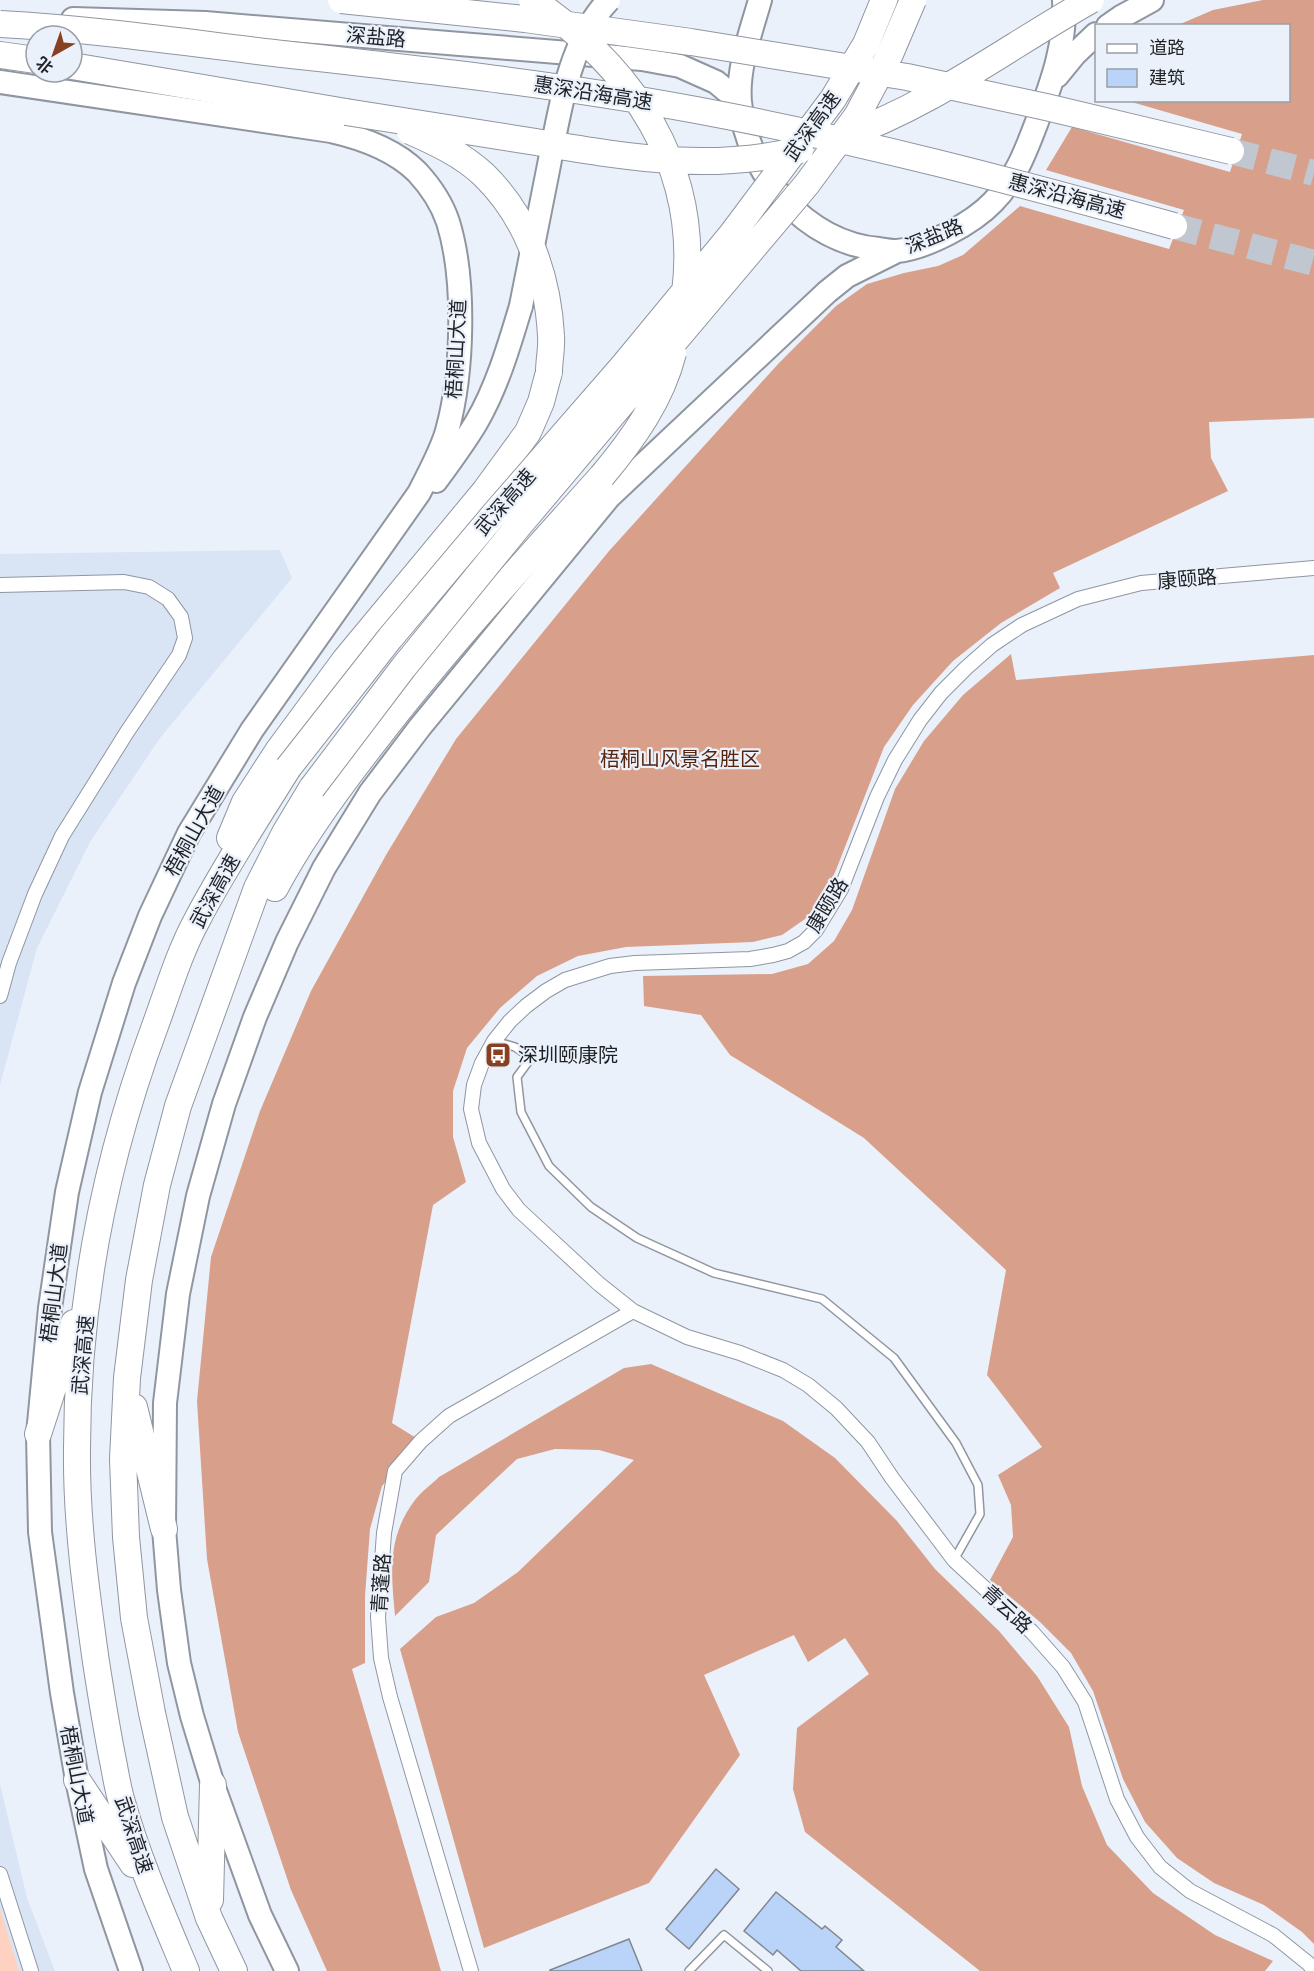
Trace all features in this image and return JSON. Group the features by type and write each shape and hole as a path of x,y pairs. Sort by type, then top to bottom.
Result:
{"highway":[{"path":"341,0 525,19 908,76 1231,151"},
{"path":"215,1006 284,872 339,786 487,604 624,450 644,421 660,390 672,358 681,320 687,250 685,219 676,182 659,137 638,101 617,73 557,16 532,0"},
{"name":"武深高速","path":"186,1971 154,1895 120,1798 101,1693 80,1530 77,1437 80,1371 90,1274 104,1195 134,1086 169,987 196,922 288,768 390,638 497,510 624,365 732,234 832,99 866,44 884,0"},
{"name":"武深高速","path":"234,1971 209,1918 175,1817 134,1618 126,1537 123,1459 127,1378 139,1280 157,1185 178,1106 257,888 285,833 312,788 403,668 807,184 857,116 890,54 913,0"},
{"path":"84,68 633,158 684,162 755,159 812,147 881,121 953,84 1092,0"},
{"name":"惠深沿海高速","path":"0,24 125,34 516,81 696,110 882,148 1174,226"},
{"path":"0,55 24,58"},
{"path":"196,922 245,802 278,751 345,660 485,491 528,432 541,402 549,372 551,338 548,303 540,267 523,227 507,202 483,175 457,155 433,141 403,128 346,112"},
{"path":"38,1434 90,1274"},
{"path":"127,1378 164,1529"},
{"path":"76,1780 154,1895"},
{"path":"209,1918 213,1785"}],"main road":[{"path":"385,543 434,483 476,423 503,363 521,306 557,127 573,63 589,25 609,0"},
{"name":"深盐路","path":"760,0 744,60 740,102 749,142 762,170 780,195 804,219 832,237 861,248 897,251 950,233 974,219 994,201 1023,159 1053,82 1064,27 1064,0"},
{"path":"1110,24 1120,16 1152,0"},
{"name":"深盐路","path":"0,17 205,23 642,60 680,66 716,82 740,102"},
{"name":"深盐路","path":"1053,82 1075,54 1095,35"},
{"name":"梧桐山大道","path":"0,81 332,130 355,136 378,146 416,172 434,194 447,220 455,250 459,288 454,401 446,434 434,463 419,493 385,543 333,613 252,730 189,833 150,916 124,983 90,1092 67,1192 50,1308 38,1434 40,1532 76,1780 96,1869 131,1971"},
{"path":"287,1971 260,1916 213,1785 192,1716 179,1663 169,1590 164,1529 165,1403 178,1294 198,1196 225,1104 255,1017 287,942 324,868 370,793 420,727 609,497 827,292 847,276 897,251"}],"street":[{"name":"康颐路","path":"633,1311 570,1258 519,1210 503,1189 479,1143 471,1109 474,1085 482,1063 494,1041 510,1021 526,1006 555,986 585,973 610,966 750,958 788,951 804,942 821,922 841,889 886,778 920,720 941,693 966,668 992,645 1022,625 1078,598 1141,583 1314,568"},
{"path":"0,585 124,582 149,587 168,599 181,617 185,638 179,655 126,732 62,836 35,894 9,963 0,996"},
{"name":"青云路","path":"633,1311 687,1337 740,1353 783,1370 808,1385 836,1408 868,1442 892,1478 954,1560 1032,1632 1063,1667 1085,1702 1117,1799 1137,1837 1160,1867 1190,1891 1273,1935 1309,1964 1314,1971"},
{"name":"青蓬路","path":"471,1971 390,1697 381,1658 378,1617 384,1533 395,1471 421,1441 449,1416 633,1311"},
{"path":"0,1874 31,1971"}],"lane":[{"path":"494,1041 515,1047 531,1058 517,1077 521,1112 549,1166 591,1207 637,1238 714,1273 822,1299 894,1358 956,1443 978,1485 980,1514 954,1560"},
{"path":"689,1971 724,1935 768,1971"}],"shaded area":[{"path":"280,550 292,578 160,738 90,842 37,948 0,1085 0,554"},
{"path":"0,1784 27,1898 55,1971 0,1971"},
{"path":"0,1909 19,1971 0,1971"}],"green space":[{"name":"梧桐山风景名胜区","path":"1263,0 1314,0 1314,418 1209,422 1211,458 1228,491 1053,573 1060,588 1001,623 953,661 913,705 884,747 836,870 822,900 805,919 782,935 753,942 626,947 578,956 537,976 500,1008 467,1048 453,1091 453,1137 466,1182 433,1205 392,1423 421,1441 382,1486 370,1529 365,1596 365,1663 352,1669 441,1971 327,1971 291,1890 238,1732 207,1559 197,1401 211,1257 260,1111 311,991 386,855 456,739 609,551 779,363 836,306 867,284 938,266 963,255 1020,206 1169,249 1184,210 1046,170 1072,127 1230,172 1242,134 1131,102 1290,102 1290,24 1180,24 1213,10"},
{"path":"1011,654 1016,680 1314,655 1314,1944 1302,1932 1264,1905 1214,1883 1177,1858 1145,1822 1123,1779 1093,1691 1071,1653 1040,1622 990,1580 1013,1537 1011,1505 998,1475 1042,1447 987,1375 1006,1270 864,1138 730,1055 701,1015 644,1006 643,976 772,974 808,964 834,941 852,910 895,789 924,741 963,695"},
{"path":"651,1364 783,1421 835,1458 897,1521 935,1569 999,1631 1037,1676 1069,1727 1082,1786 1107,1845 1153,1893 1215,1935 1273,1961 1265,1971 980,1971 805,1832 793,1789 797,1728 869,1674 845,1638 808,1662 794,1635 704,1675 740,1755 649,1883 484,1948 400,1649 436,1617 474,1603 518,1572 634,1460 599,1450 555,1449 517,1459 436,1535 429,1582 395,1616 392,1570 395,1541 406,1514 415,1500 439,1477 624,1368"}],"building":[{"path":"716,1869 739,1889 689,1949 666,1929"},
{"path":"776,1892 822,1929 825,1926 842,1940 836,1947 864,1971 801,1971 777,1950 773,1955 744,1931"},
{"path":"629,1939 642,1971 550,1971 550,1970"}],"tunnel":[{"path":"1231,151 1314,173"},
{"path":"1174,226 1314,263"}],"place":[{"name":"深圳颐康院","path":"498,1055"}]}
